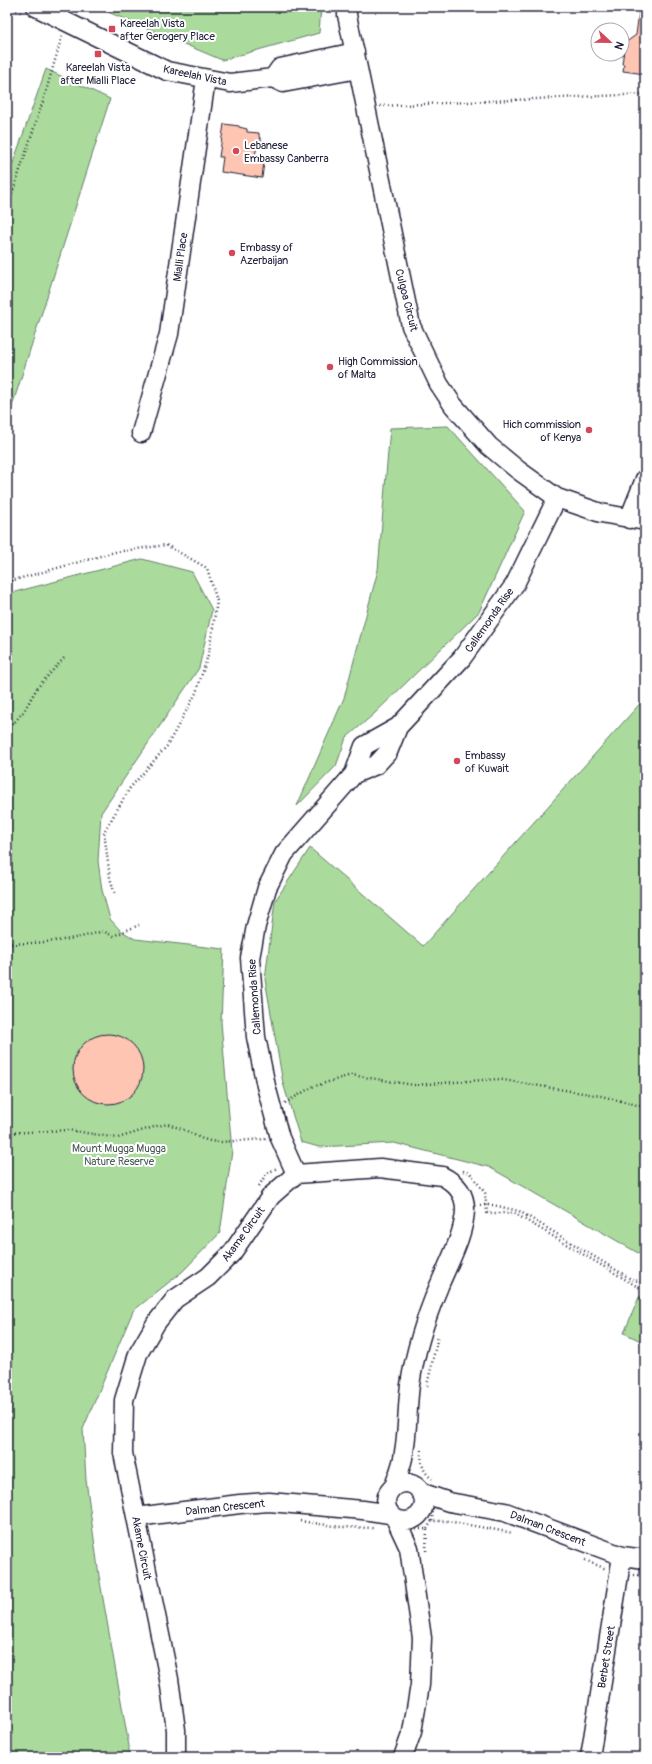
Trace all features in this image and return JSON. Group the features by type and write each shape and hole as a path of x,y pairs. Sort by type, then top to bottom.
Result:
{"street":[{"name":"Kareelah Vista","path":"36,7 167,71 206,79 230,83 273,78 284,83 356,61"},
{"name":"Culgoa Circuit","path":"347,7 347,15 356,61 411,326 439,384 453,405 489,446 518,470 557,498 601,513 637,520"},
{"name":"Mialli Place","path":"142,433 168,334 206,79"},
{"path":"637,520 645,479"},
{"name":"Callemonda Rise","path":"296,1174 280,1138 272,1112 256,1037 250,958 256,926 267,888 284,854 354,774 364,746 398,727 462,658 515,584 557,498"},
{"path":"296,1174 380,1168 442,1176 451,1180 459,1188 465,1204 463,1222 458,1241 434,1297 419,1344 410,1385 404,1452 415,1509 409,1548 422,1638 420,1684 412,1732 403,1757"},
{"name":"Akame Circuit","path":"176,1757 176,1730 168,1679 123,1453 124,1400 138,1354 156,1323 176,1299 208,1277 232,1253 271,1196 296,1174"},
{"name":"Dalman Crescent","path":"136,1517 240,1504 269,1502 363,1510 415,1509 505,1512 621,1564 645,1560"},
{"name":"Berbet Street","path":"590,1757 621,1564"}],"path":[{"path":"7,209 44,98 66,22"},
{"path":"380,114 379,106 645,94"},
{"path":"7,582 115,552 166,545 207,568 217,601 208,652 196,693 167,746 130,788 104,832 110,878 115,894"},
{"path":"7,731 24,711 37,688 64,658"},
{"path":"7,944 84,937 103,931 113,936 139,925"},
{"path":"272,1112 312,1087 351,1075 414,1085 497,1079 601,1096 645,1107"},
{"path":"7,1133 68,1130 118,1138 168,1124 187,1130 210,1142 269,1138 267,1133"},
{"path":"255,1192 266,1174 280,1167"},
{"path":"465,1204 493,1205 519,1212 631,1279 645,1283"},
{"path":"483,1216 487,1213"},
{"path":"426,1390 439,1334"},
{"path":"421,1443 421,1463 425,1473 433,1481 415,1509 427,1556"},
{"path":"294,1520 341,1526 415,1509 447,1521 515,1534"},
{"path":"582,1558 610,1571 621,1564 645,1576"}],"green space":[{"path":"96,7 321,7 319,33 222,60"},
{"path":"46,69 110,99 7,422 7,180"},
{"path":"448,426 525,511 479,612 374,714 346,738 336,766 297,806 344,698 378,570 390,428"},
{"name":"Mount Mugga Mugga Nature Reserve","path":"142,559 192,572 212,610 199,668 101,813 98,861 102,890 110,919 120,930 135,939 224,949 221,1022 232,1151 220,1233 183,1271 133,1311 83,1429 86,1480 99,1576 129,1746 129,1757 7,1757 7,594"},
{"path":"645,698 645,1257 489,1167 394,1143 319,1147 301,1142 283,1083 265,979 275,901 310,848 423,946"},
{"path":"639,1297 645,1298 645,1343 624,1333"}],"building":[{"path":"639,12 645,13 645,74 623,71 624,64 622,64 622,62 630,62 630,39 636,35"},
{"name":"Lebanese Embassy Canberra","path":"224,124 239,126 247,129 247,132 259,133 262,142 257,146 254,161 264,162 262,178 221,172 223,157 219,157"},
{"path":"101,1034 115,1034 128,1040 137,1049 143,1062 141,1082 133,1094 115,1104 101,1104 88,1098 79,1089 73,1076 73,1062 79,1049 88,1040"}],"place":[{"name":"Kareelah Vista after Gerogery Place","path":"112,29"},
{"name":"Kareelah Vista after Mialli Place","path":"98,54"},
{"name":"Lebanese Embassy Canberra","path":"236,151"},
{"name":"Embassy of Azerbaijan","path":"232,253"},
{"name":"High Commission of Malta","path":"330,367"},
{"name":"Hich commission of Kenya","path":"589,430"},
{"name":"Embassy of Kuwait","path":"457,761"}]}
